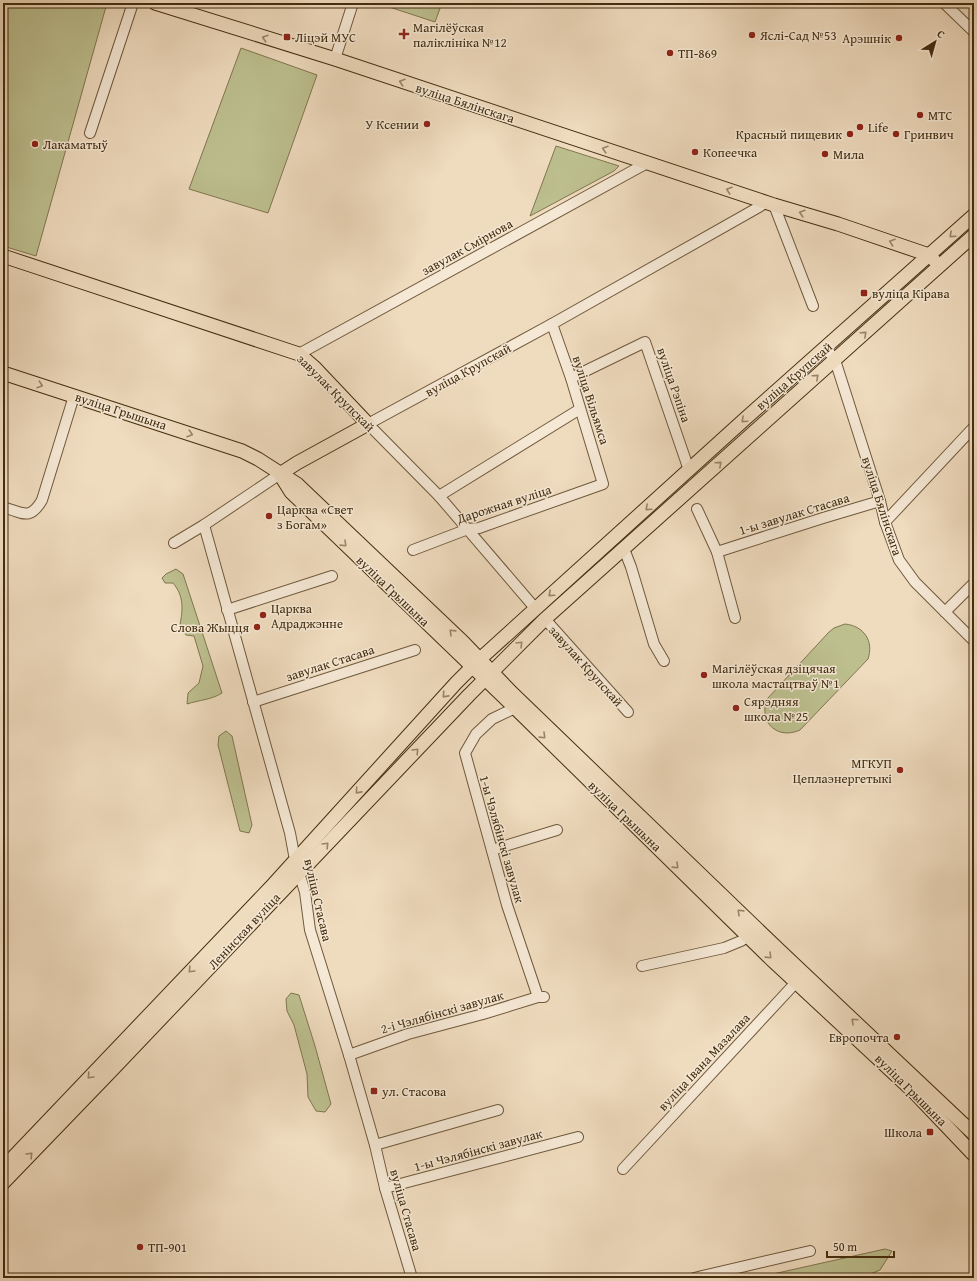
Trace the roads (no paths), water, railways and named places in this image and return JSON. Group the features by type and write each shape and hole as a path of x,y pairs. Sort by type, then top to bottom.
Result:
{"main road":[{"name":"вуліца Бялінскага","path":"156,3 838,224 929,255 939,266"},
{"name":"вуліца Крупскай","path":"476,663 535,608 974,215"},
{"name":"вуліца Крупскай","path":"489,675 545,619 974,235"},
{"name":"завулак Крупскай","path":"3,256 299,354 315,368 368,424"},
{"name":"вуліца Грышына","path":"3,373 242,451 258,459 280,474 291,492 489,675 512,692 915,1093 974,1155"},
{"name":"вуліца Крупскай","path":"280,474 368,424"},
{"name":"Ленінская вуліца","path":"142,1030 456,683 476,663"},
{"name":"вуліца Грышына","path":"489,675 515,708 748,936 800,978 974,1134"},
{"name":"Ленінская вуліца","path":"3,1183 142,1030 299,873 489,675"},
{"name":"Ленінская вуліца","path":"3,1168 121,1052"}],"street":[{"path":"90,133 133,3"},
{"path":"335,60 353,3"},
{"path":"944,3 974,32"},
{"name":"завулак Смірнова","path":"299,354 647,163"},
{"path":"770,203 813,306"},
{"name":"вуліца Крупскай","path":"368,424 552,324 759,207 770,203"},
{"name":"вуліца Вільямса","path":"552,324 571,378 603,484"},
{"name":"вуліца Рэпіна","path":"571,378 646,342 689,470"},
{"name":"вуліца Бялінскага","path":"826,348 835,360 880,501 885,522 899,560 915,582 974,642"},
{"path":"3,507 25,514 30,514 36,510 42,500 74,396"},
{"path":"439,496 580,409"},
{"name":"завулак Крупскай","path":"368,424 439,496 535,608"},
{"path":"885,522 974,427"},
{"name":"вуліца Крупскай","path":"174,543 204,526 280,474"},
{"name":"Дарожная вуліца","path":"412,550 468,529 479,528 603,484"},
{"name":"1-ы завулак Стасава","path":"716,552 880,501"},
{"path":"697,509 716,552 735,618"},
{"name":"вуліца Стасава","path":"204,526 290,833 295,860 305,892 310,930 349,1055 375,1145 385,1188 412,1278"},
{"path":"624,549 654,644 664,661"},
{"path":"228,610 332,576"},
{"path":"945,612 974,583"},
{"name":"завулак Крупскай","path":"545,619 628,712"},
{"name":"завулак Стасава","path":"253,702 415,650"},
{"name":"1-ы Чэлябінскі завулак","path":"515,708 492,719 476,734 465,753 507,905 541,997"},
{"path":"492,850 557,830"},
{"path":"642,966 724,948 748,936"},
{"name":"вуліца Iвана Мазалава","path":"623,1169 800,978"},
{"name":"2-і Чэлябінскі завулак","path":"349,1055 408,1034 541,997"},
{"path":"375,1145 498,1110"},
{"name":"1-ы Чэлябінскі завулак","path":"385,1188 578,1137"},
{"path":"694,1278 810,1251"}],"place":[{"name":"Магілёўская паліклініка №12","path":"404,34"},
{"name":"Яслі-Сад №53","path":"752,35"},
{"name":"Ліцэй МУС","path":"287,37"},
{"name":"Арэшнік","path":"899,38"},
{"name":"ТП-869","path":"670,53"},
{"name":"МТС","path":"920,115"},
{"name":"У Ксении","path":"427,124"},
{"name":"Life","path":"860,127"},
{"name":"Красный пищевик","path":"850,134"},
{"name":"Гринвич","path":"896,134"},
{"name":"Лакаматыў","path":"35,144"},
{"name":"Копеечка","path":"695,152"},
{"name":"Мила","path":"825,154"},
{"name":"вуліца Кірава","path":"864,293"},
{"name":"Царква «Свет з Богам»","path":"269,516"},
{"name":"Царква Адраджэнне","path":"263,615"},
{"name":"Слова Жыцця","path":"257,627"},
{"name":"Магілёўская дзіцячая школа мастацтваў №1","path":"704,675"},
{"name":"Сярэдняя школа №25","path":"736,708"},
{"name":"МГКУП Цеплаэнергетыкі","path":"900,770"},
{"name":"Европочта","path":"897,1037"},
{"name":"ул. Стасова","path":"374,1091"},
{"name":"Школа","path":"930,1132"},
{"name":"ТП-901","path":"140,1247"}]}
